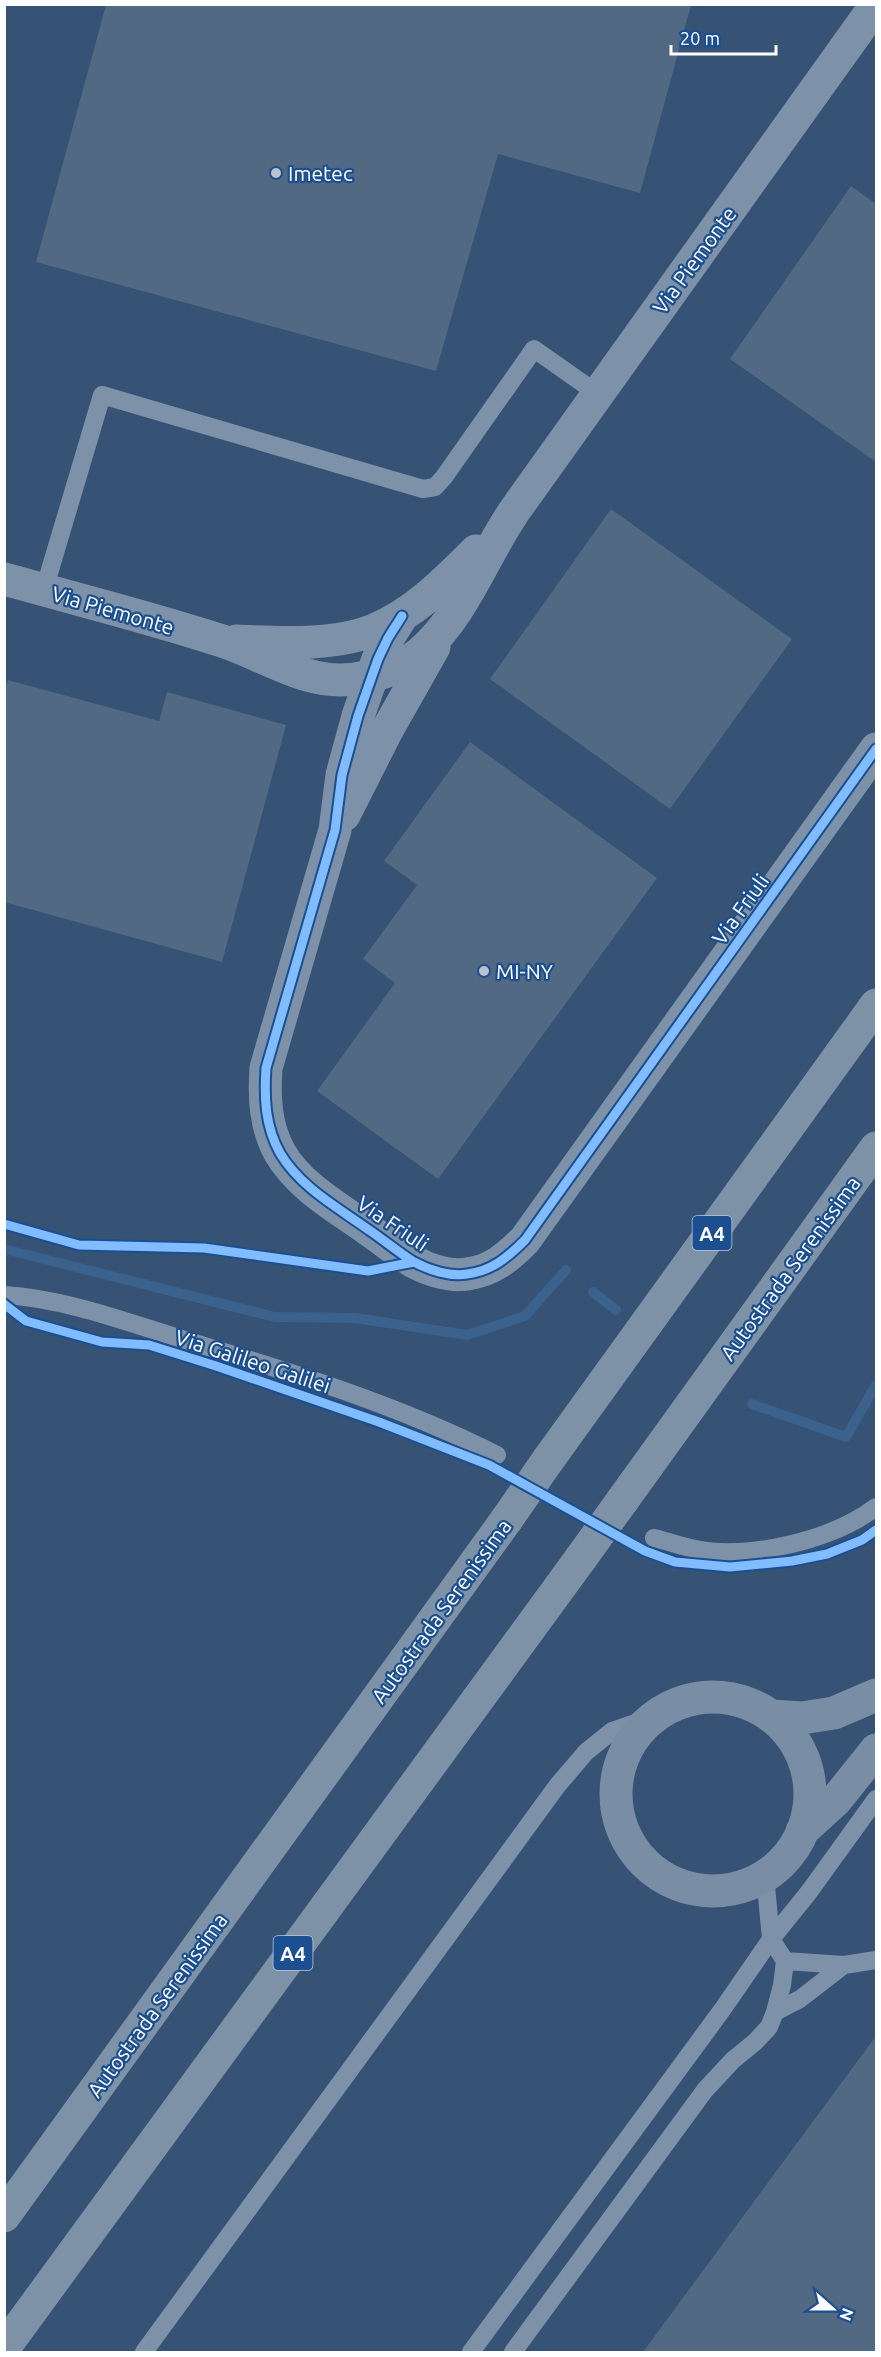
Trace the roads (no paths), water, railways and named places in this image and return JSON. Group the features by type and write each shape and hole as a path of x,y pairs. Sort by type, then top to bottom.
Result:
{"highway":[{"name":"Autostrada Serenissima","path":"4,2216 876,1005"},
{"name":"Autostrada Serenissima","path":"4,2348 581,1558 876,1148"}],"main road":[{"path":"772,1716 802,1718 834,1713 876,1695"},
{"path":"802,1831 810,1796 804,1760 796,1743 772,1716 739,1700 703,1697 677,1704 653,1717 635,1736 622,1759 616,1793 622,1827 639,1858 667,1880 701,1890 719,1890 736,1888 754,1882 783,1861 802,1831 836,1800 876,1750"}],"street":[{"name":"Via Piemonte","path":"4,579 222,641 282,668 319,677 350,680 400,666 421,652 452,618 511,515 876,5"},
{"name":"Via Piemonte","path":"222,641 329,640 373,631 402,616 443,584 511,515"},
{"name":"Via Friuli","path":"402,616 388,638 358,716 342,775 335,830 266,1068 264,1096 268,1124 279,1151 294,1173 311,1189 414,1262 438,1272 465,1275 486,1270 506,1258 525,1240 876,749"},
{"name":"Via Friuli","path":"335,830 409,690 452,618"}],"lane":[{"path":"44,590 102,394 423,489 435,487 444,477 534,349 598,394"},
{"name":"Via Galileo Galilei","path":"4,1296 48,1312 97,1325 162,1333 288,1371 400,1413 496,1455"},
{"path":"654,1538 696,1550 742,1552 787,1545 836,1529 868,1513 876,1506"},
{"path":"144,2352 557,1786 586,1752 612,1731 653,1717"},
{"path":"471,2352 722,2010 771,1939 809,1892 876,1799"},
{"path":"513,2352 705,2090 769,2027 782,1985 785,1961 771,1939 765,1875"},
{"path":"785,1961 844,1965 876,1960"},
{"path":"775,2012 800,1999 844,1965"}],"waterway":[{"path":"4,1249 275,1317 355,1318 467,1335 525,1316 566,1270"},
{"path":"593,1292 616,1310"},
{"path":"752,1404 846,1437 876,1385"}],"place":[{"name":"Imetec","path":"276,173"},
{"name":"MI-NY","path":"484,971"}]}
